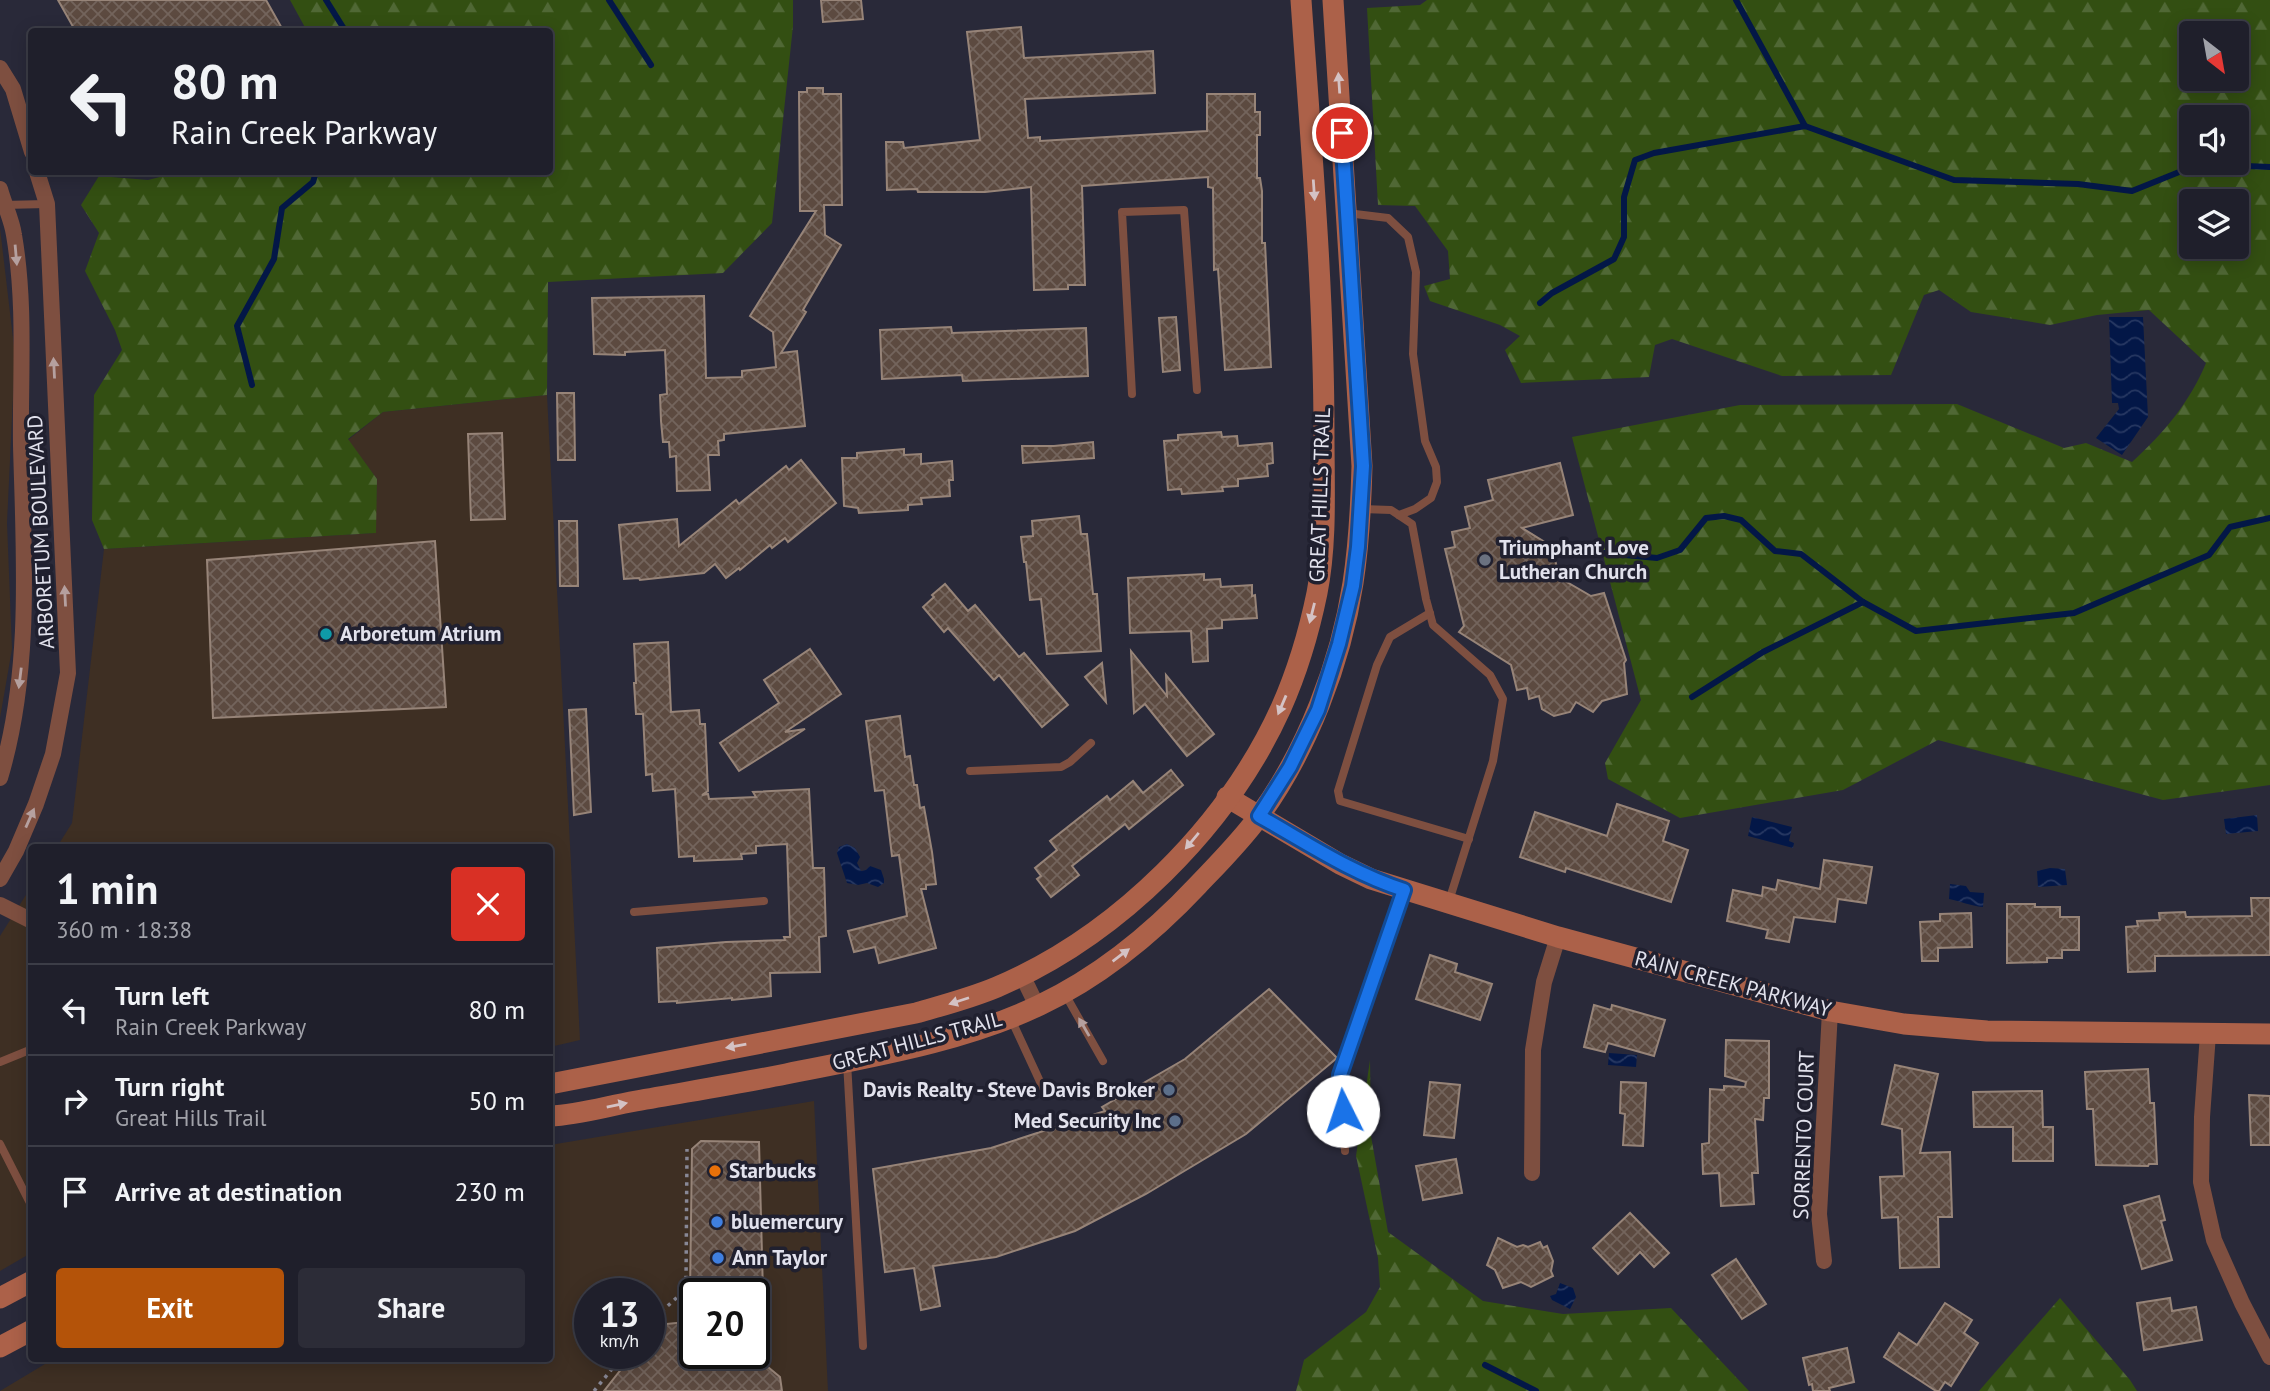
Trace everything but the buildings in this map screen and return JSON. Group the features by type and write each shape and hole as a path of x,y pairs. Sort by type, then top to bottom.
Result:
{"street":[{"name":"GREAT HILLS TRAIL","path":"553,1083 916,1013 962,1000 1022,975 1104,925 1140,897 1170,868 1227,797 1256,755 1281,708 1303,649 1318,590 1324,529 1324,343 1301,0"},
{"name":"GREAT HILLS TRAIL","path":"553,1116 737,1084 924,1044 1037,1006 1064,993 1114,961 1143,938 1189,895 1259,816 1290,767 1318,710 1339,644 1353,586 1361,509 1363,466 1333,0"},
{"path":"0,68 13,89 28,139"},
{"name":"ARBORETUM BOULEVARD","path":"0,879 16,850 53,754 68,673 47,204 38,175"},
{"name":"ARBORETUM BOULEVARD","path":"0,778 9,747 22,673 24,576 22,322 14,233 1,200"},
{"name":"RAIN CREEK PARKWAY","path":"1227,797 1340,864 1371,879 1558,937 1830,1011 1904,1024 1987,1031 2270,1034"},
{"path":"0,905 28,919"},
{"path":"1532,1173 1533,1050 1545,982 1558,937"},
{"path":"1022,975 1037,1006"},
{"name":"SORRENTO COURT","path":"1824,1261 1819,1214 1830,1011"},
{"path":"2208,1034 2201,1182 2214,1240 2270,1357"},
{"path":"2,1292 28,1282"},
{"path":"0,1347 28,1332"}],"lane":[{"path":"1,200 47,204"},
{"path":"1132,394 1122,212 1184,210 1198,390"},
{"path":"1347,213 1388,218 1408,237 1416,271 1413,354 1424,441 1436,467 1437,482 1431,498 1415,509 1399,515"},
{"path":"1361,509 1391,510 1412,524 1433,625 1490,675 1503,699 1493,761 1448,904"},
{"path":"1430,613 1390,637 1377,665 1338,791 1340,801 1469,839"},
{"path":"970,771 1061,767 1091,743"},
{"path":"1345,1151 1340,1075 1404,890"},
{"path":"634,912 764,901"},
{"path":"1064,993 1103,1061"},
{"path":"1010,1017 1043,1088"},
{"path":"0,1062 28,1051"},
{"path":"847,1061 863,1346"},
{"path":"0,1144 28,1199"}],"path":[{"path":"665,1308 684,1291 686,1283 687,1149"},
{"path":"594,1391 612,1369"}],"shaded area":[{"path":"0,228 15,355 7,523 12,649 0,718"},
{"path":"547,395 580,1040 553,1046 553,844 59,844 72,823 104,549 375,533 377,479 348,440 383,412"},
{"path":"28,892 28,1255 0,1271 0,936"},
{"path":"814,1101 828,1391 0,1391 48,1362 553,1362 553,1144"}],"green space":[{"path":"290,0 793,0 793,26 772,223 723,273 548,282 547,395 383,412 348,439 377,479 376,533 104,549 92,520 94,395 122,350 115,330 85,271 99,233 81,205 99,176 148,180 168,175 553,175 553,28 305,28"},
{"path":"1427,0 2270,0 2270,785 2163,800 1938,740 1843,790 1680,818 1608,779 1605,763 1641,700 1572,437 1740,405 1957,404 2064,448 2086,443 2132,462 2175,417 2206,363 2149,310 2097,315 2050,325 1971,312 1939,290 1924,295 1891,375 1782,376 1672,339 1655,345 1649,377 1521,383 1505,350 1520,336 1500,325 1430,301 1424,286 1450,279 1448,251 1415,206 1378,205 1367,8 1420,5"},
{"path":"1370,1060 1371,1136 1388,1232 1483,1301 1563,1314 1671,1308 1749,1391 1296,1391 1304,1360 1366,1312 1380,1287 1378,1258 1356,1156"},
{"path":"2060,1298 2137,1391 1979,1391"}],"water":[{"path":"2109,317 2143,317 2148,417 2122,455 2096,438 2119,409 2118,403 2112,403"},
{"path":"2257,815 2258,831 2226,834 2224,819"},
{"path":"1752,817 1792,827 1789,841 1794,843 1793,848 1748,836"},
{"path":"847,844 855,848 860,857 857,863 861,871 870,866 881,870 884,883 878,887 867,883 847,883 837,853 839,847"},
{"path":"2065,869 2067,885 2038,887 2037,871"},
{"path":"1950,884 1966,886 1970,892 1984,893 1983,907 1949,899"},
{"path":"1609,1053 1637,1055 1636,1067 1608,1065"},
{"path":"1560,1283 1573,1288 1576,1297 1570,1309 1552,1300 1550,1296 1556,1294"}],"waterway":[{"path":"326,0 344,28"},
{"path":"609,0 651,65"},
{"path":"1736,0 1805,126"},
{"path":"1540,303 1552,293 1614,259 1624,237 1624,197 1635,160 1654,153 1805,126 1954,180 2078,184 2132,191 2199,164 2270,167"},
{"path":"252,385 237,326 274,259 282,208 313,182 315,175"},
{"path":"1593,552 1657,558 1680,550 1706,518 1724,516 1741,520 1775,551 1801,554 1863,602 1916,631 2074,613 2209,555 2230,527 2270,518"},
{"path":"1692,697 1763,652 1863,602"},
{"path":"1485,1365 1536,1391"}],"place":[{"name":"Triumphant Love Lutheran Church","path":"1485,560"},
{"name":"Arboretum Atrium","path":"326,634"},
{"name":"Davis Realty - Steve Davis Broker","path":"1169,1090"},
{"name":"Med Security Inc","path":"1175,1121"},
{"name":"Starbucks","path":"715,1171"},
{"name":"bluemercury","path":"717,1222"},
{"name":"Ann Taylor","path":"718,1258"}],"route":[{"path":"1342,133 1363,466 1358,547 1353,586 1339,644 1318,710 1290,767 1259,816 1340,864 1371,879 1404,890 1340,1075 1343,1111"}]}
